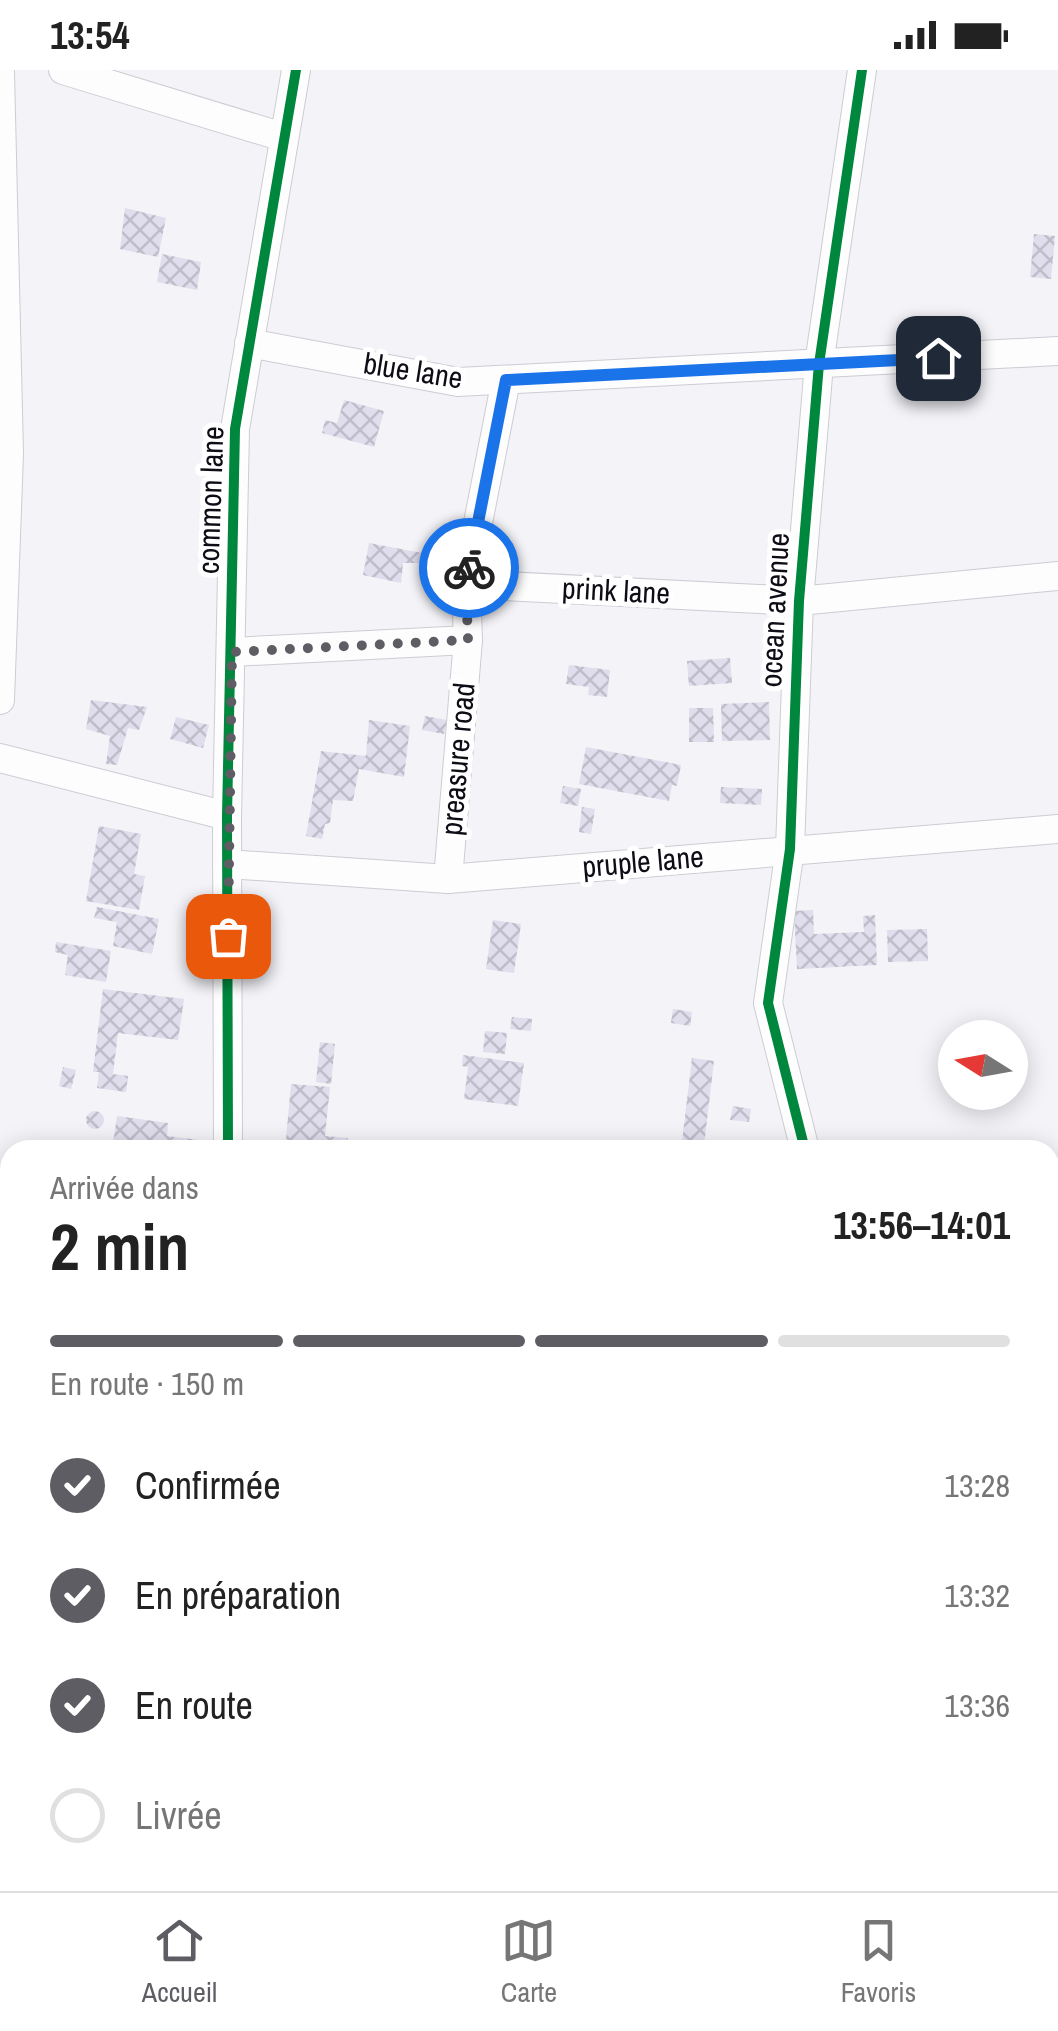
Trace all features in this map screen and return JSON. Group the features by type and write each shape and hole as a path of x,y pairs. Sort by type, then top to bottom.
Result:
{"street":[{"path":"63,70 283,137"},
{"name":"common lane","path":"228,1140 227,864 235,429 296,70"},
{"name":"ocean avenue","path":"802,1140 768,1003 790,849 799,601 818,364 862,70"},
{"path":"0,72 8,454 0,700"},
{"name":"blue lane","path":"250,343 458,382 1058,351"},
{"path":"232,652 468,640 466,584 506,380"},
{"name":"prink lane","path":"466,584 799,601 1058,576"},
{"name":"preasure road","path":"448,879 468,640"},
{"path":"0,758 228,816"},
{"name":"pruple lane","path":"227,864 448,879 1058,829"}],"building":[{"path":"125,208 166,218 158,257 120,249"},
{"path":"1034,234 1055,236 1051,279 1030,277"},
{"path":"162,254 201,262 197,290 157,282"},
{"path":"344,400 384,411 374,447 322,433 325,420 337,423"},
{"path":"369,543 422,553 420,563 403,563 401,583 363,575"},
{"path":"730,658 732,683 689,686 687,661"},
{"path":"569,665 610,670 607,697 588,695 589,687 566,684"},
{"path":"91,700 147,707 139,730 128,728 117,765 106,764 110,736 86,729"},
{"path":"769,702 770,740 722,741 721,704"},
{"path":"689,708 713,708 714,742 689,742"},
{"path":"425,716 447,720 444,734 422,730"},
{"path":"176,717 209,725 203,748 170,739"},
{"path":"369,720 410,726 404,777 359,769 353,801 333,800 330,823 325,824 322,839 306,836 321,751 366,756"},
{"path":"586,747 681,765 669,801 579,784"},
{"path":"563,786 581,789 578,806 560,803"},
{"path":"721,787 762,789 761,805 720,803"},
{"path":"582,807 595,809 591,834 579,832"},
{"path":"99,826 141,834 134,874 145,876 139,910 86,901"},
{"path":"97,907 159,919 152,954 113,946 117,922 94,918"},
{"path":"813,910 814,934 864,932 863,916 875,915 877,965 797,969 794,911"},
{"path":"493,920 521,924 514,973 486,969"},
{"path":"927,929 928,961 888,962 887,930"},
{"path":"56,942 111,951 106,982 65,975 68,955 55,952"},
{"path":"103,989 184,999 178,1040 118,1033 113,1074 128,1076 126,1092 97,1088 99,1072 93,1072"},
{"path":"673,1009 692,1012 690,1026 671,1023"},
{"path":"512,1017 532,1019 531,1031 510,1029"},
{"path":"485,1031 507,1033 505,1054 483,1052"},
{"path":"320,1042 335,1044 331,1084 316,1082"},
{"path":"463,1055 524,1063 518,1106 464,1099 468,1067 462,1066"},
{"path":"692,1058 714,1061 705,1140 682,1140"},
{"path":"63,1067 76,1070 71,1089 59,1086"},
{"path":"291,1084 330,1087 325,1136 348,1140 286,1140"},
{"path":"733,1106 751,1109 749,1122 730,1120"},
{"path":"95,1111 104,1120 95,1129 86,1120"},
{"path":"117,1116 168,1123 167,1136 199,1140 113,1140"}],"cycle path":[{"path":"228,1140 227,816 235,429 296,70"},
{"path":"802,1140 768,1003 790,849 799,601 819,364 862,70"}],"way so far":[{"path":"228,936 232,652 468,640 469,568"}],"route":[{"path":"469,568 506,380 938,358"}]}
